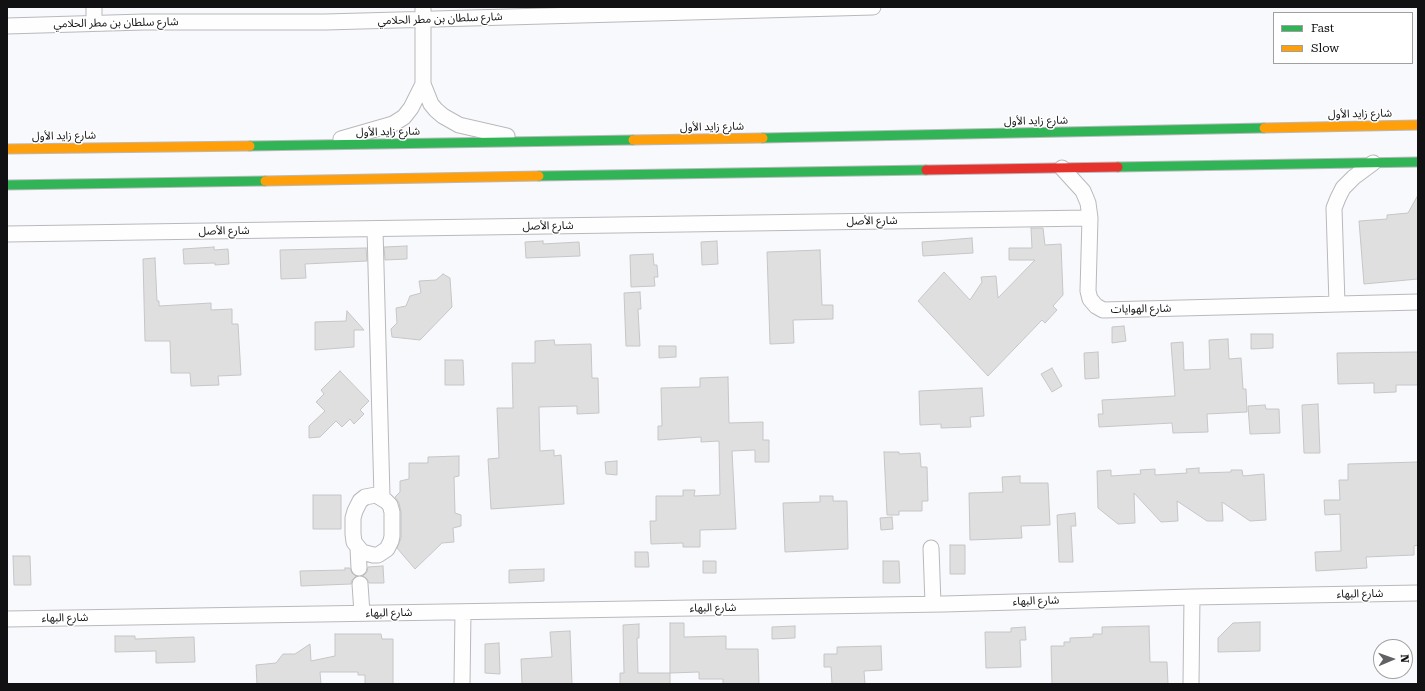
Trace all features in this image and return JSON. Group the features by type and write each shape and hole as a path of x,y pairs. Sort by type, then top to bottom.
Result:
{"main road":[{"name":"شارع زايد الأول","path":"7,149 542,142 1418,125"},
{"path":"7,185 1372,163 1413,164"}],"street":[{"path":"94,7 94,23"},
{"name":"شارع سلطان بن مطر الحلامي","path":"7,26 94,23 325,22 423,13 873,7"},
{"path":"423,13 423,84 431,104 436,110 451,122 469,128 542,142"},
{"path":"319,145 393,124 404,117 412,108 423,84"},
{"path":"1337,304 1334,208 1343,188 1372,163"},
{"name":"شارع الهوايات","path":"1062,168 1083,191 1088,203 1090,218 1088,291 1090,299 1096,306 1103,310 1418,302"},
{"name":"شارع الأصل","path":"7,234 1090,218"},
{"path":"376,229 382,497"},
{"path":"376,496 382,497 390,506 392,512 392,536 390,545 383,552 373,555 362,552 354,542 353,518 357,506 365,498 376,496"},
{"path":"358,548 359,568"},
{"path":"931,548 933,604"},
{"path":"360,584 362,614"},
{"name":"شارع البهاء","path":"7,619 933,604 1192,596 1418,593"},
{"path":"1191,684 1192,596"},
{"path":"462,684 463,612"}],"building":[{"path":"1418,195 1418,279 1364,284 1359,221 1387,219 1387,215 1408,213"},
{"path":"1031,228 1043,228 1045,245 1061,244 1063,295 1053,306 1057,310 1045,323 1042,320 988,376 918,301 944,272 970,300 982,282 981,277 996,276 998,298 1035,260 1009,260 1009,248 1032,248"},
{"path":"972,238 973,253 923,256 922,242"},
{"path":"543,241 543,244 579,242 580,256 526,258 525,242"},
{"path":"717,241 718,264 702,265 701,242"},
{"path":"407,246 407,259 385,260 384,247"},
{"path":"214,247 214,250 228,249 229,264 184,264 183,249"},
{"path":"366,248 367,261 305,264 306,278 281,279 280,250"},
{"path":"820,250 822,305 833,305 833,319 793,320 794,343 770,344 767,252"},
{"path":"653,254 654,265 657,265 658,277 654,277 655,286 631,287 630,255"},
{"path":"155,258 157,301 159,301 159,306 211,303 211,310 232,309 232,324 238,324 241,375 218,376 219,385 191,386 190,373 171,373 170,341 145,341 143,259"},
{"path":"443,274 450,278 452,307 420,340 392,337 391,329 397,323 396,308 406,306 410,296 421,293 419,281 436,280"},
{"path":"640,292 641,309 638,309 640,346 626,346 624,293"},
{"path":"347,311 364,330 354,330 354,347 315,350 315,322 346,321"},
{"path":"1124,326 1126,341 1112,343 1112,327"},
{"path":"1251,334 1273,334 1273,348 1251,349"},
{"path":"1228,339 1229,359 1241,358 1243,389 1246,389 1247,412 1207,414 1208,432 1173,433 1172,423 1099,427 1098,414 1103,414 1102,400 1175,396 1171,343 1183,342 1184,370 1210,369 1209,340"},
{"path":"554,340 555,345 591,344 592,378 598,378 599,413 577,414 577,406 539,407 540,451 554,450 554,456 561,455 564,504 491,509 488,459 499,458 497,408 513,408 512,363 535,363 535,341"},
{"path":"659,346 676,346 676,357 659,358"},
{"path":"1098,352 1099,378 1085,379 1084,353"},
{"path":"1418,352 1418,385 1396,385 1396,392 1374,393 1374,383 1338,384 1337,353"},
{"path":"445,360 463,360 464,385 445,385"},
{"path":"1052,368 1062,386 1052,392 1041,374"},
{"path":"340,371 369,401 360,410 364,414 354,424 350,419 342,427 336,421 320,437 309,438 309,426 325,411 316,402 324,394 321,390"},
{"path":"728,377 729,423 763,422 763,440 769,440 769,462 755,462 755,450 732,451 736,529 700,530 700,547 683,547 683,543 651,544 650,521 656,521 656,496 683,496 683,490 695,490 694,496 720,495 719,441 701,442 701,437 658,440 658,426 662,426 661,388 700,387 700,378"},
{"path":"982,388 984,416 970,417 971,427 941,428 941,424 920,425 919,391"},
{"path":"1318,404 1320,453 1304,453 1302,405"},
{"path":"1265,405 1266,409 1279,409 1280,433 1250,434 1248,406"},
{"path":"884,452 899,452 899,454 920,453 921,467 927,467 928,501 922,501 922,511 899,511 899,515 887,515"},
{"path":"459,456 459,476 454,477 455,513 461,515 461,526 453,528 454,542 442,543 415,569 397,548 401,538 401,512 399,503 395,497 400,492 400,481 409,479 409,463 428,463 428,457"},
{"path":"617,461 617,475 606,474 605,462"},
{"path":"1418,462 1418,545 1414,546 1414,555 1366,557 1367,568 1316,571 1315,552 1341,551 1340,514 1325,515 1324,500 1340,500 1339,480 1348,480 1348,464"},
{"path":"1199,468 1199,473 1231,472 1231,470 1242,470 1243,476 1264,474 1266,520 1250,521 1222,502 1223,521 1207,521 1177,501 1178,521 1161,522 1134,493 1135,523 1118,524 1098,508 1097,471 1111,470 1111,476 1141,474 1140,470 1155,469 1155,475 1187,473 1186,469"},
{"path":"1020,476 1020,483 1048,483 1050,525 1021,526 1022,538 970,540 969,493 1003,492 1002,477"},
{"path":"313,495 341,495 341,529 313,529"},
{"path":"820,496 833,496 833,501 847,501 848,549 785,552 783,503 820,502"},
{"path":"1075,513 1076,526 1071,526 1073,562 1059,562 1057,515"},
{"path":"892,517 893,529 881,530 880,518"},
{"path":"950,545 965,545 965,574 950,574"},
{"path":"635,552 648,552 649,567 635,567"},
{"path":"13,556 30,556 31,585 14,585"},
{"path":"703,561 716,561 716,573 703,573"},
{"path":"883,561 899,561 900,583 883,583"},
{"path":"383,566 384,583 369,583 363,576 367,572 368,567"},
{"path":"345,568 350,568 352,573 356,576 352,580 351,584 301,586 300,571 345,570"},
{"path":"544,569 544,581 509,583 509,570"},
{"path":"1260,622 1260,651 1218,652 1218,638 1233,623"},
{"path":"670,623 684,623 684,637 726,636 726,649 758,649 759,684 723,684 723,679 699,679 699,672 670,673"},
{"path":"639,624 639,638 637,638 638,673 670,673 670,684 620,684 620,673 624,673 623,625"},
{"path":"795,626 795,638 772,639 772,627"},
{"path":"1149,626 1150,662 1167,662 1168,684 1052,684 1051,646 1064,646 1064,642 1070,642 1070,638 1093,637 1093,634 1102,634 1102,627"},
{"path":"1025,627 1026,640 1020,640 1021,667 986,668 985,632 1011,632 1011,628"},
{"path":"570,631 572,684 522,684 521,659 552,657 550,632"},
{"path":"335,634 381,634 382,639 393,639 393,684 365,684 365,675 358,675 358,672 320,672 321,684 257,684 256,665 276,663 283,654 295,654 310,644 311,661 335,656"},
{"path":"115,636 135,636 135,639 194,637 195,662 156,663 156,651 115,652"},
{"path":"499,643 500,674 485,673 485,644"},
{"path":"881,646 882,670 864,671 865,684 832,684 831,667 824,667 824,654 837,654 837,647"}],"traffic: fast":[{"path":"763,138 1264,128"},
{"path":"250,146 633,140"},
{"path":"1118,167 1418,162"},
{"path":"539,176 926,170"},
{"path":"7,185 265,181"}],"traffic: slow":[{"path":"1264,128 1418,125"},
{"path":"633,140 763,138"},
{"path":"7,149 250,146"},
{"path":"265,181 539,176"}],"traffic: jam":[{"path":"926,170 1118,167"}]}
